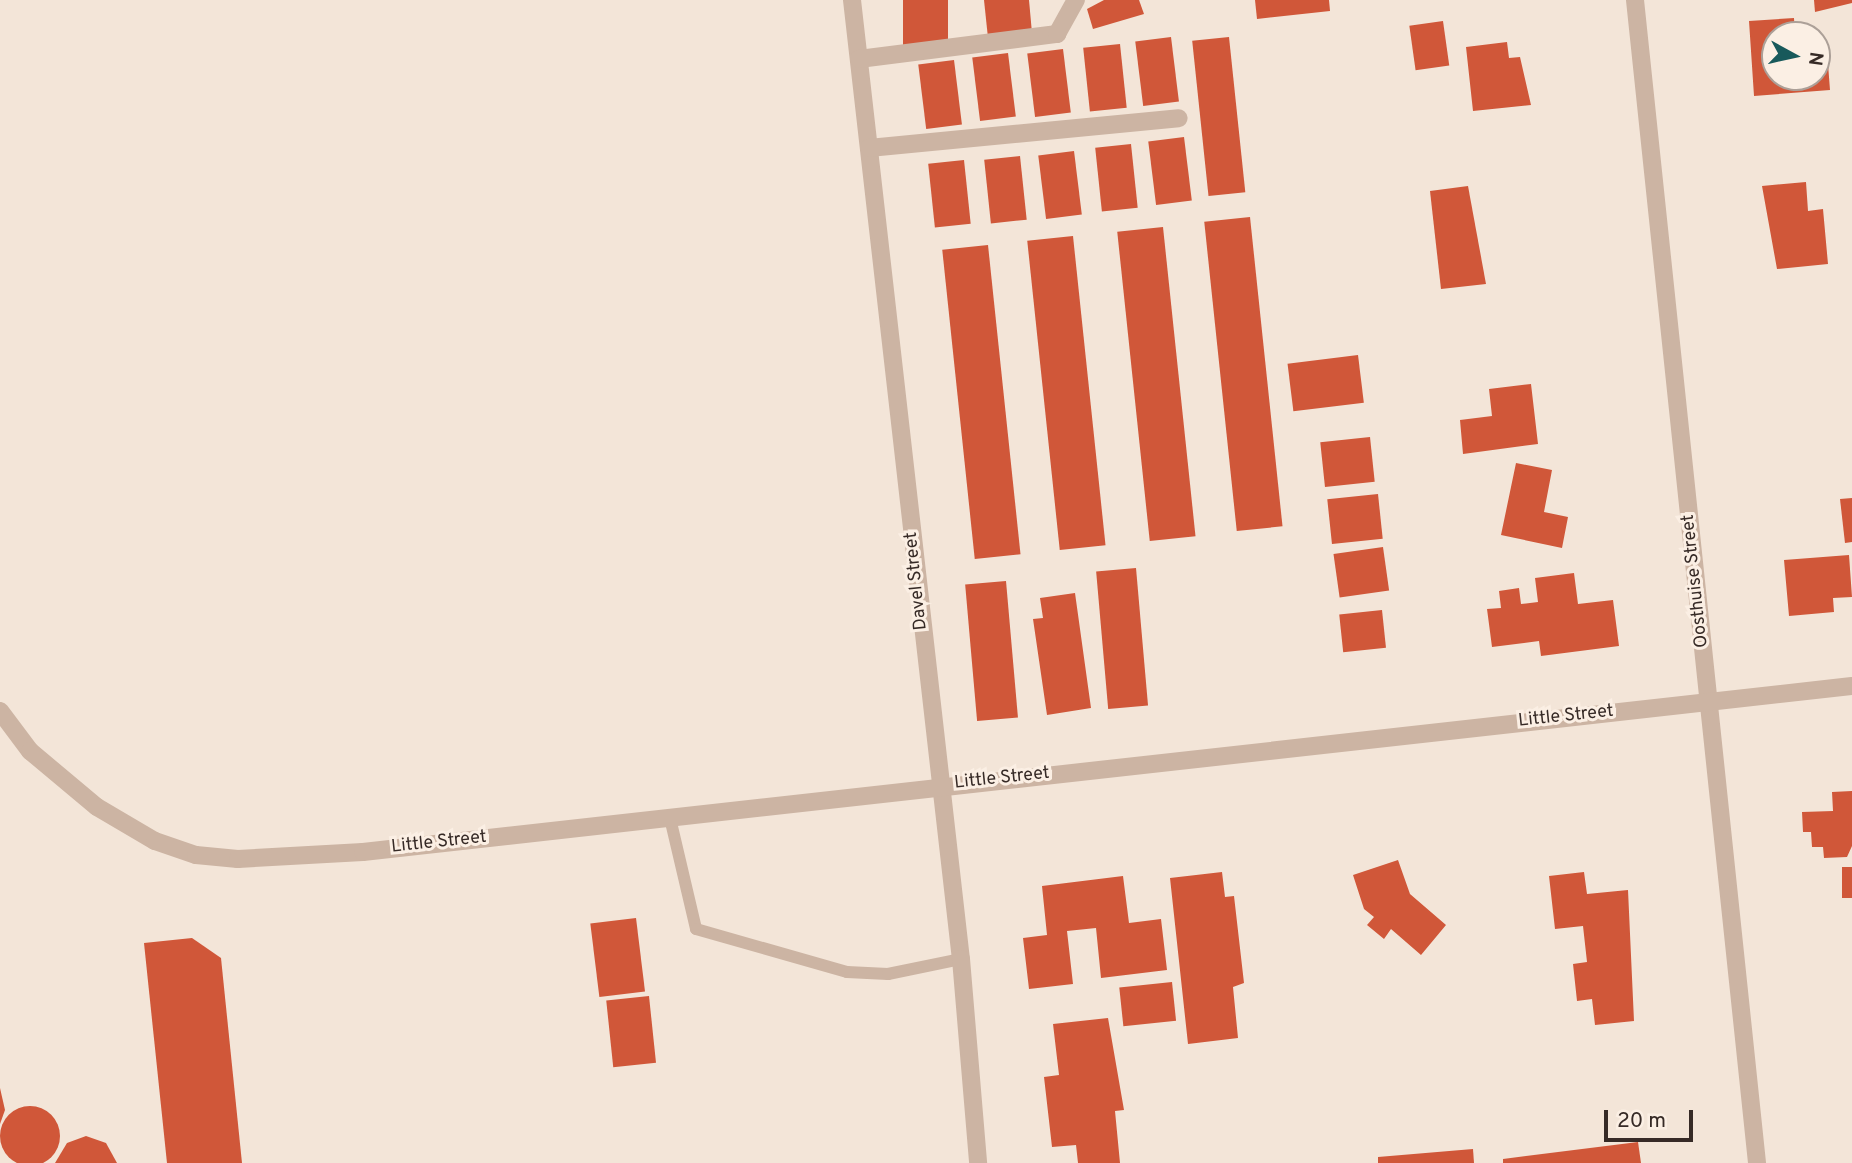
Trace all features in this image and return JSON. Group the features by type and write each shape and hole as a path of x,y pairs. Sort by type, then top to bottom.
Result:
{"street":[{"name":"Davel Street","path":"852,0 961,959 978,1163"},
{"path":"859,59 1058,33 1076,0"},
{"name":"Oosthuise Street","path":"1635,0 1757,1163"},
{"path":"869,148 1179,118"},
{"name":"Little Street","path":"0,711 30,751 97,807 155,841 195,855 292,858 1852,686"}],"lane":[{"path":"670,818 688,916 702,932 847,972 888,974 961,959"}],"building":[{"path":"903,0 948,0 948,46 903,46"},
{"path":"984,0 1029,0 1032,33 988,38"},
{"path":"1104,0 1139,0 1144,14 1093,29 1087,9"},
{"path":"1255,0 1329,0 1330,11 1257,19"},
{"path":"1814,0 1852,0 1852,3 1815,12"},
{"path":"1794,18 1794,21 1761,21 1761,91 1817,91 1754,96 1749,21"},
{"path":"1443,21 1449,66 1416,70 1409,26"},
{"path":"1171,37 1179,102 1143,106 1135,41"},
{"path":"1229,37 1245,192 1209,196 1192,41"},
{"path":"1507,42 1509,58 1520,57 1531,105 1473,111 1466,47"},
{"path":"1120,44 1127,108 1090,112 1083,48"},
{"path":"1063,49 1071,113 1035,117 1027,53"},
{"path":"1008,53 1016,117 980,121 972,57"},
{"path":"954,60 962,125 926,129 918,64"},
{"path":"1184,137 1192,201 1156,205 1148,141"},
{"path":"1131,144 1138,208 1102,211 1095,148"},
{"path":"1074,151 1082,215 1046,219 1038,155"},
{"path":"1020,156 1027,220 991,223 984,160"},
{"path":"964,160 971,224 935,227 928,164"},
{"path":"1806,182 1808,211 1823,209 1828,264 1777,269 1762,186"},
{"path":"1468,186 1486,284 1441,289 1430,191"},
{"path":"1250,217 1283,526 1237,531 1204,222"},
{"path":"1163,227 1196,536 1150,541 1117,232"},
{"path":"1073,236 1106,545 1060,550 1027,241"},
{"path":"988,245 1021,554 975,559 942,250"},
{"path":"1358,355 1364,403 1293,411 1288,364"},
{"path":"1531,384 1538,444 1463,454 1460,420 1492,416 1489,389"},
{"path":"1370,437 1375,482 1325,487 1320,442"},
{"path":"1516,463 1552,470 1544,512 1568,517 1562,548 1501,535"},
{"path":"1378,494 1383,539 1332,544 1327,499"},
{"path":"1852,498 1852,542 1845,543 1840,499"},
{"path":"1383,547 1389,591 1340,598 1333,554"},
{"path":"1849,555 1852,597 1833,598 1834,612 1789,616 1784,560"},
{"path":"1136,568 1148,705 1108,709 1096,571"},
{"path":"1574,573 1578,604 1613,600 1619,646 1541,656 1539,641 1492,647 1487,609 1501,608 1499,591 1519,588 1521,604 1538,602 1535,578"},
{"path":"1006,581 1018,717 977,721 965,585"},
{"path":"1075,593 1091,708 1047,715 1033,619 1043,618 1040,598"},
{"path":"1382,610 1386,648 1343,652 1339,614"},
{"path":"1852,791 1852,846 1847,857 1824,858 1823,847 1812,847 1811,832 1803,832 1802,812 1833,811 1832,792"},
{"path":"1398,860 1410,894 1446,925 1421,955 1391,929 1384,939 1367,925 1374,917 1364,909 1353,875"},
{"path":"1842,867 1852,867 1852,898 1842,898"},
{"path":"1222,872 1225,897 1234,896 1244,983 1233,987 1238,1038 1188,1044 1170,878"},
{"path":"1584,872 1587,894 1628,890 1634,1021 1595,1025 1592,999 1577,1001 1573,964 1587,962 1583,926 1555,929 1549,876"},
{"path":"1123,876 1129,923 1161,919 1167,970 1101,978 1096,928 1067,931 1073,984 1029,989 1023,938 1047,935 1042,886"},
{"path":"636,918 645,991 599,997 590,924"},
{"path":"192,938 221,958 242,1163 167,1163 144,943"},
{"path":"1172,982 1176,1021 1123,1026 1119,988"},
{"path":"649,996 656,1063 613,1067 606,1000"},
{"path":"1108,1018 1124,1110 1115,1111 1120,1163 1078,1163 1076,1145 1052,1147 1044,1077 1059,1075 1053,1024"},
{"path":"0,1088 5,1110 0,1124"},
{"path":"24,1106 36,1106 52,1114 58,1124 58,1148 52,1158 36,1166 24,1166 8,1158 0,1142 0,1130 8,1114"},
{"path":"86,1136 106,1143 117,1163 55,1163 67,1143"},
{"path":"1638,1142 1641,1163 1503,1163 1503,1159"},
{"path":"1473,1149 1474,1163 1378,1163 1378,1157"}]}
